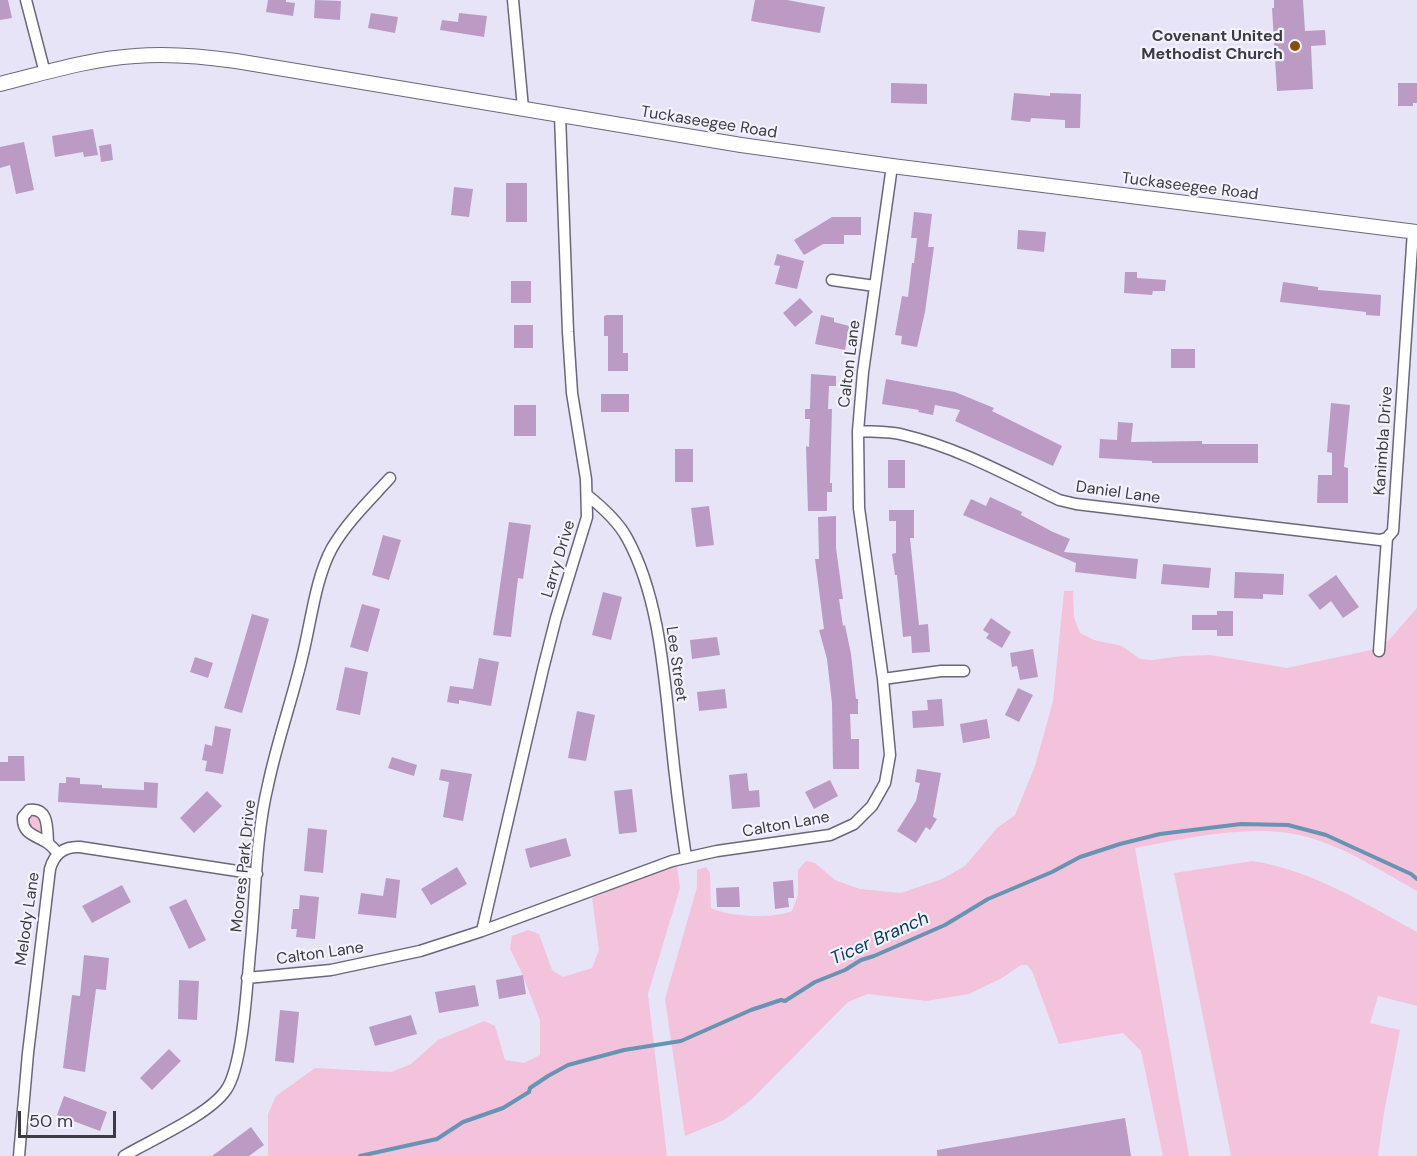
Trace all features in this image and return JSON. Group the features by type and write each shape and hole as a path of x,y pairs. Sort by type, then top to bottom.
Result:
{"street":[{"path":"26,0 45,73"},
{"path":"513,0 523,108"},
{"name":"Tuckaseegee Road","path":"0,84 85,64 133,56 194,55 741,145 1415,231"},
{"name":"Larry Drive","path":"483,931 546,659 587,517 587,495 572,393 560,115"},
{"name":"Calton Lane","path":"247,978 331,970 368,964 420,951 483,931 658,865 686,857 813,839 830,834 854,824 872,806 885,783 889,765 888,724 859,508 858,431 863,372 892,166"},
{"name":"Kanimbla Drive","path":"1379,651 1387,538 1393,531 1415,231"},
{"path":"832,280 875,286"},
{"name":"Daniel Lane","path":"858,431 902,434 923,440 963,454 1059,500 1076,504 1380,540 1387,538"},
{"name":"Moores Park Drive","path":"124,1156 211,1105 225,1092 235,1070 247,978 261,820 267,785 332,549 347,526 390,478"},
{"name":"Lee Street","path":"587,495 604,508 626,535 634,551 650,600 662,649 675,782 686,857"},
{"path":"883,678 941,671 964,671"},
{"path":"48,843 58,853"},
{"name":"Melody Lane","path":"19,1156 36,973 52,860 64,849 80,847 257,874"}],"shaded area":[{"path":"1064,591 1073,591 1074,617 1080,633 1094,640 1122,646 1140,659 1210,655 1287,668 1371,650 1389,640 1417,608 1417,891 1341,849 1293,834 1271,831 1224,833 1135,848 1189,1156 1163,1156 1141,1051 1123,1033 1059,1044 1032,971 1027,965 1021,965 1002,978 969,994 926,1001 868,994 848,1002 751,1100 724,1120 685,1136 665,999 697,887 697,870 706,867 710,873 711,908 740,915 763,916 792,911 798,895 798,870 806,861 815,863 835,880 860,889 901,893 942,879 965,866 997,828 1015,815 1035,766 1053,701"},
{"path":"34,813 42,818 43,830 40,833 30,828 28,819"},
{"path":"1253,861 1318,880 1417,932 1417,1006 1378,996 1370,1023 1400,1030 1378,1156 1231,1156 1174,873"},
{"path":"677,866 680,888 648,994 667,1156 268,1156 268,1114 276,1096 315,1068 391,1072 411,1064 438,1040 484,1021 495,1026 505,1060 524,1063 540,1055 540,1020 510,949 512,936 528,930 539,934 552,970 563,977 592,968 599,950 592,898"}],"building":[{"path":"0,0 8,0 12,18 0,20"},
{"path":"268,0 286,0 286,2 295,3 293,16 266,12"},
{"path":"315,0 341,1 340,20 314,18"},
{"path":"755,0 787,0 825,7 820,33 751,21"},
{"name":"Covenant United Methodist Church","path":"1274,0 1303,0 1305,31 1325,30 1326,45 1311,46 1313,89 1277,91 1272,8 1274,8"},
{"path":"371,13 398,17 395,33 368,28"},
{"path":"459,13 487,16 484,37 440,30 442,20 458,22"},
{"path":"891,83 927,84 927,104 891,103"},
{"path":"1398,83 1417,83 1417,103 1413,103 1413,106 1398,106"},
{"path":"1014,93 1050,96 1050,93 1081,94 1080,128 1065,128 1065,120 1031,118 1030,122 1011,120"},
{"path":"93,129 98,155 84,157 83,152 55,157 52,136"},
{"path":"24,142 34,190 16,194 10,165 0,168 0,147"},
{"path":"111,144 113,160 101,162 99,146"},
{"path":"506,183 527,183 527,222 506,222"},
{"path":"454,187 473,189 469,217 451,215"},
{"path":"914,212 932,214 928,247 934,247 925,312 917,347 901,344 902,336 895,335 902,296 908,297 912,263 914,263 917,238 911,238"},
{"path":"832,217 861,217 861,235 844,235 844,244 823,244 804,255 794,240"},
{"path":"1018,230 1046,232 1044,252 1017,249"},
{"path":"777,254 804,261 797,289 775,284 780,266 774,265"},
{"path":"1125,272 1137,272 1137,278 1166,280 1165,291 1153,291 1152,295 1124,293"},
{"path":"511,281 531,281 531,303 511,303"},
{"path":"1283,282 1318,287 1318,290 1381,295 1380,316 1366,315 1366,312 1280,302"},
{"path":"800,298 813,312 795,327 783,313"},
{"path":"623,315 623,353 628,353 628,371 608,371 608,336 604,336 604,316"},
{"path":"821,315 834,318 834,322 849,326 845,350 815,344"},
{"path":"514,325 533,325 533,348 514,348"},
{"path":"1171,349 1195,349 1195,368 1171,368"},
{"path":"811,374 836,376 836,386 829,386 828,409 832,409 830,483 832,483 832,492 827,492 827,511 808,511 806,446 809,447 810,419 805,419 805,409 810,409"},
{"path":"886,379 955,392 994,408 992,411 1062,446 1053,466 955,421 960,410 935,405 933,415 918,412 919,410 882,404"},
{"path":"601,394 629,394 629,412 601,412"},
{"path":"1331,403 1350,405 1344,467 1348,468 1348,503 1317,503 1318,475 1332,475 1332,453 1327,452"},
{"path":"514,405 536,405 536,436 514,436"},
{"path":"1118,422 1133,423 1131,442 1202,441 1202,444 1258,444 1258,463 1152,463 1152,461 1099,458 1100,439 1117,440"},
{"path":"675,449 693,449 693,482 675,482"},
{"path":"888,460 905,460 905,488 888,488"},
{"path":"990,497 1070,539 1064,552 1138,559 1136,579 1075,572 1076,563 963,515 971,499 986,506"},
{"path":"709,506 714,545 696,547 691,508"},
{"path":"889,510 914,510 914,538 910,538 919,625 928,624 930,652 912,653 911,636 903,637 897,575 895,575 892,554 896,553 896,521 889,521"},
{"path":"836,516 836,548 843,599 839,599 843,626 845,625 851,654 856,699 858,699 858,714 850,714 851,739 859,739 859,769 833,769 832,703 827,659 819,630 824,629 815,559 819,559 818,517"},
{"path":"509,522 531,525 523,579 518,578 511,637 493,635"},
{"path":"383,535 401,540 389,580 372,575"},
{"path":"1163,564 1211,568 1209,588 1161,584"},
{"path":"1235,572 1284,574 1283,595 1263,594 1263,599 1234,598"},
{"path":"1336,575 1359,607 1343,618 1331,601 1320,610 1308,595"},
{"path":"603,592 622,597 611,640 592,635"},
{"path":"362,604 380,609 368,652 350,647"},
{"path":"1217,611 1233,611 1233,636 1217,636 1217,630 1192,630 1192,615 1217,615"},
{"path":"252,614 269,619 242,713 224,708"},
{"path":"991,618 1011,632 1002,648 986,638 989,634 983,630"},
{"path":"717,637 720,655 692,659 690,640"},
{"path":"1033,649 1038,677 1020,680 1017,666 1012,667 1010,653"},
{"path":"195,657 213,663 208,678 190,672"},
{"path":"479,658 499,662 491,706 459,700 459,704 447,702 450,686 473,689"},
{"path":"345,667 368,672 360,715 336,710"},
{"path":"1018,688 1033,695 1019,722 1005,715"},
{"path":"725,689 727,708 699,711 697,692"},
{"path":"942,699 944,726 913,728 912,711 928,710 927,700"},
{"path":"577,711 595,715 586,761 568,758"},
{"path":"987,719 990,738 963,743 960,724"},
{"path":"215,726 231,729 223,774 205,771 207,761 202,760 205,744 212,746"},
{"path":"8,756 24,756 25,781 0,781 0,762 8,762"},
{"path":"392,757 417,765 414,776 388,768"},
{"path":"441,769 472,774 463,821 443,817 449,782 439,780"},
{"path":"917,769 941,773 933,817 937,819 930,830 926,827 916,843 897,831 916,801 920,783 915,782"},
{"path":"747,773 749,791 759,790 760,807 732,809 729,775"},
{"path":"66,777 80,778 80,784 102,785 102,788 144,790 144,782 158,783 157,808 58,802 59,783 66,783"},
{"path":"830,780 838,796 814,809 805,792"},
{"path":"632,789 637,832 619,834 614,791"},
{"path":"207,791 222,806 194,833 180,818"},
{"path":"308,828 327,830 323,873 304,871"},
{"path":"566,838 571,856 530,868 525,849"},
{"path":"457,867 467,884 431,905 421,889"},
{"path":"386,878 400,880 396,918 358,914 361,893 383,896"},
{"path":"793,880 794,898 788,898 789,907 775,909 773,882"},
{"path":"122,885 131,902 92,923 82,906"},
{"path":"739,887 740,907 717,907 716,888"},
{"path":"300,895 319,897 315,939 296,937 297,929 291,929 293,909 299,909"},
{"path":"186,899 206,940 189,949 169,907"},
{"path":"84,955 109,958 106,990 96,989 85,1072 63,1068 72,995 80,996"},
{"path":"523,975 526,994 499,999 496,980"},
{"path":"179,980 199,981 197,1020 178,1019"},
{"path":"475,985 479,1006 439,1013 435,992"},
{"path":"280,1010 299,1012 294,1063 275,1061"},
{"path":"411,1015 417,1034 375,1046 369,1027"},
{"path":"169,1049 181,1061 152,1090 140,1078"},
{"path":"64,1096 107,1112 100,1131 57,1115"},
{"path":"1125,1118 1131,1156 937,1156 937,1150"},
{"path":"251,1127 264,1145 249,1156 212,1156"}],"waterway":[{"name":"Ticer Branch","path":"360,1156 437,1139 463,1122 503,1108 529,1092 530,1088 548,1076 568,1065 624,1050 681,1041 751,1010 781,1000 785,1001 815,982 845,970 861,960 945,925 988,899 1052,872 1080,857 1120,844 1160,834 1241,824 1288,825 1326,835 1411,874 1417,879"}],"place":[{"name":"Covenant United Methodist Church","path":"1295,46"}]}
